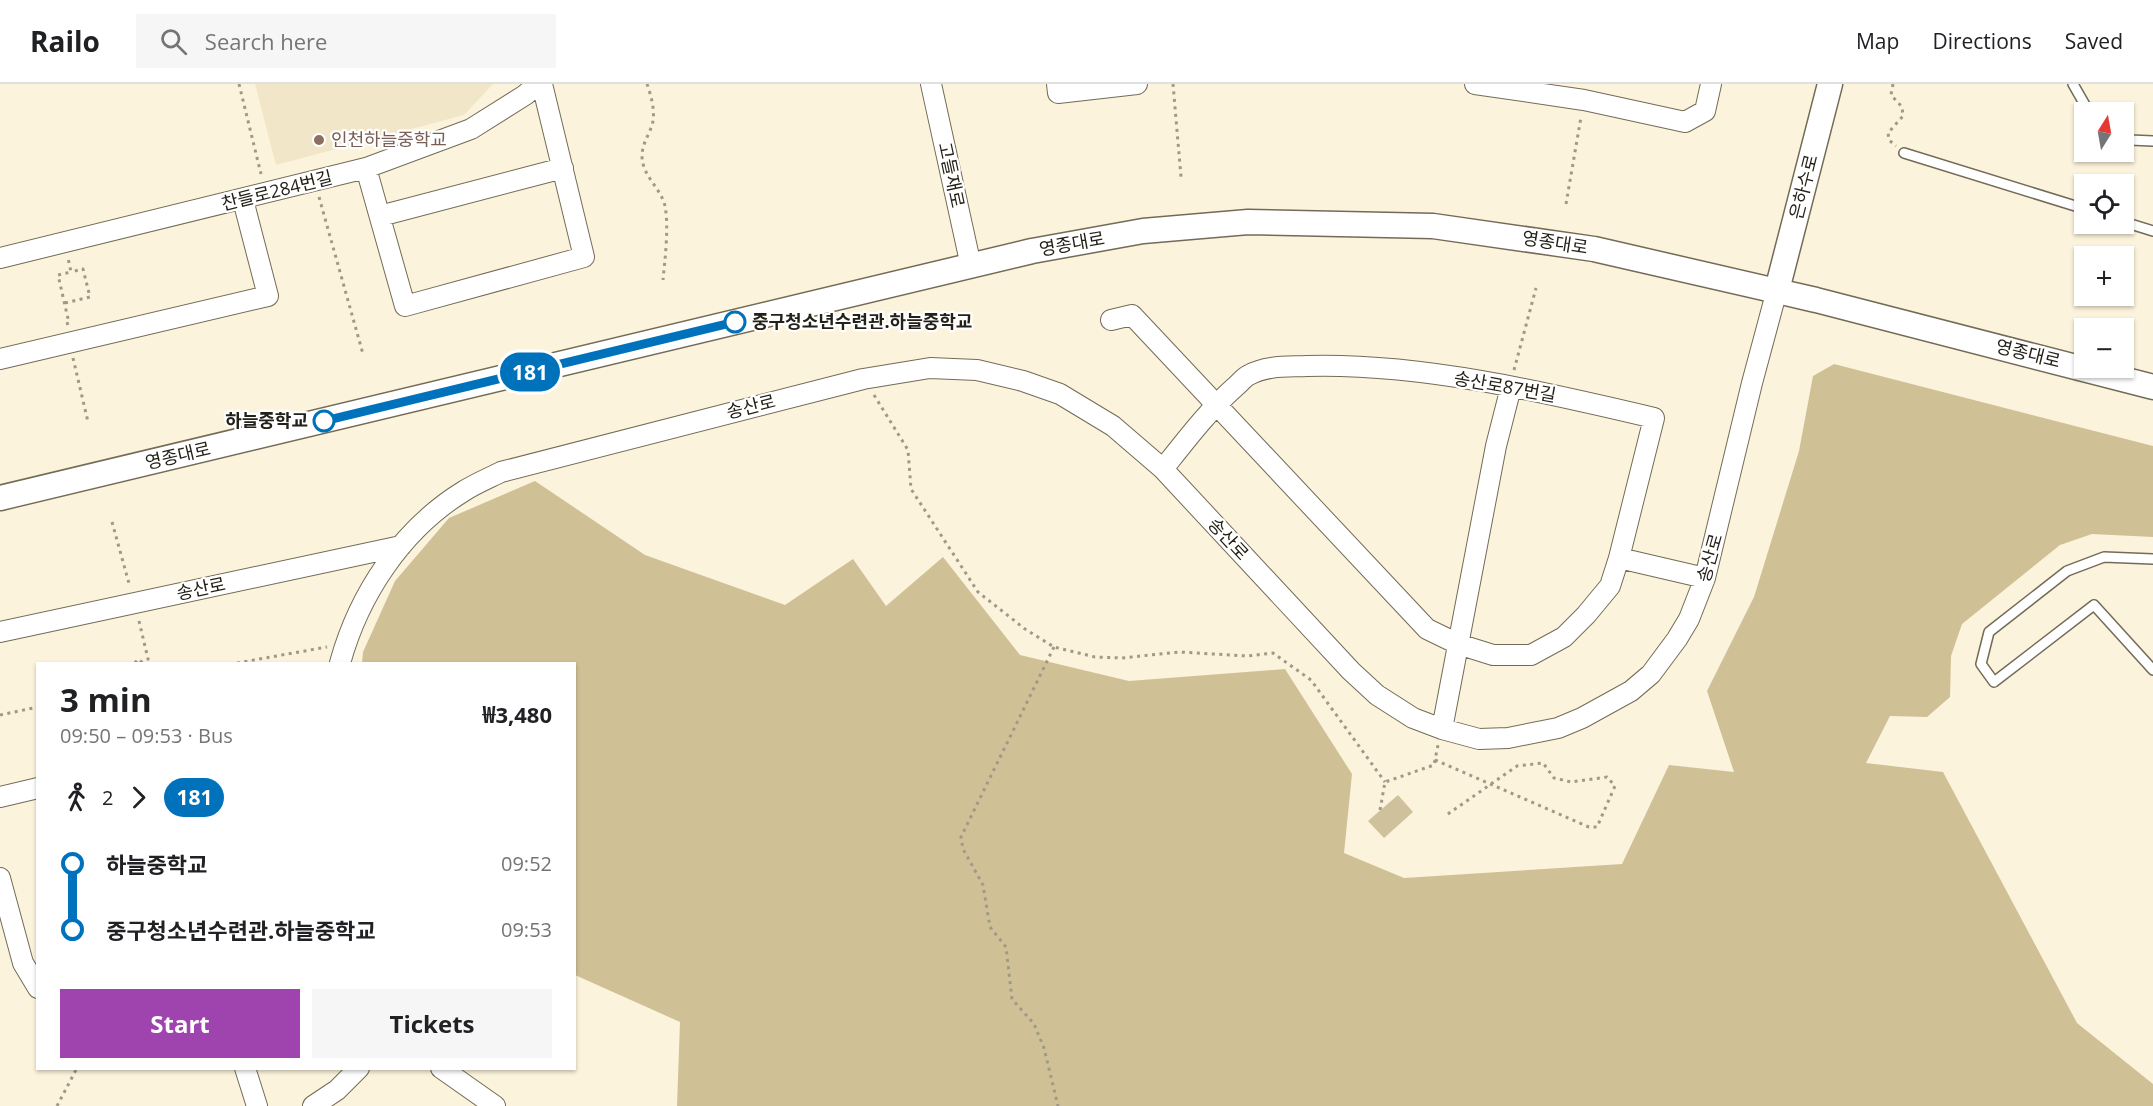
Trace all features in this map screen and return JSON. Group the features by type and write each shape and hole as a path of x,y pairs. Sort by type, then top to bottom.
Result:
{"street":[{"name":"찬들로284번길","path":"0,258 366,168 471,129 525,95 538,84"},
{"path":"366,168 405,306 584,257 543,84"},
{"name":"고들재로","path":"931,84 970,266"},
{"path":"1057,84 1058,93 1137,84"},
{"path":"1475,84 1584,100 1685,122 1705,111 1711,84"},
{"name":"은하수로","path":"1777,290 1830,84"},
{"path":"380,216 563,168"},
{"path":"0,359 268,296 243,200"},
{"name":"영종대로","path":"0,498 1032,251 1143,231 1236,223 1433,226 1593,249 1777,290 2153,387"},
{"name":"송산로","path":"336,654 347,637 378,574 401,546 430,517 463,491 501,472 863,379 930,368 977,370 1023,381 1060,394 1113,426 1163,469 1351,671 1377,695 1440,735 1479,739 1508,738 1558,728 1608,705 1631,691 1651,674 1689,619 1705,578 1777,290"},
{"path":"1111,320 1132,315 1427,628 1458,644 1493,655 1531,655 1564,637 1586,615 1610,586 1619,558 1705,578"},
{"name":"송산로87번길","path":"1163,469 1216,404 1249,375 1271,367 1325,366 1389,370 1511,382 1654,418 1619,558"},
{"path":"1440,735 1496,446 1511,382"},
{"name":"송산로","path":"0,632 401,546"},
{"path":"0,797 36,788"},
{"path":"0,878 23,963 36,985"},
{"path":"246,1070 257,1106"},
{"path":"313,1106 337,1090 357,1070"},
{"path":"443,1070 471,1099 495,1106"}],"lane":[{"path":"2073,84 2083,102"},
{"path":"2134,140 2153,141"},
{"path":"1904,153 2074,206"},
{"path":"2134,225 2153,231"},
{"path":"2153,559 2104,557 2067,571 1989,632 1981,664 1994,682 2094,605 2153,670"}],"path":[{"path":"239,84 261,174"},
{"path":"647,84 652,96 653,122 645,140 642,157 647,174 665,205 666,252 663,280"},
{"path":"1173,84 1181,177"},
{"path":"1893,84 1891,95 1902,107 1903,116 1888,133 1889,141 1904,153"},
{"path":"1566,204 1584,100"},
{"path":"317,190 363,354"},
{"path":"66,251 71,272"},
{"path":"64,324 69,323 58,275 83,269 90,297 65,303"},
{"path":"1511,382 1536,288"},
{"path":"71,350 88,422"},
{"path":"870,388 908,450 911,489 978,592 1024,629 1054,648 1095,657 1122,658 1179,652 1248,656 1273,653 1311,680 1385,782 1380,810"},
{"path":"112,522 130,587"},
{"path":"137,612 149,662"},
{"path":"1054,648 961,837 963,849 983,885 990,927 1006,948 1012,999 1034,1024 1044,1048 1058,1106"},
{"path":"248,662 336,654"},
{"path":"0,715 36,707"},
{"path":"1385,782 1434,765 1440,735"},
{"path":"1435,760 1491,784 1589,827 1597,827 1616,786 1607,777 1571,782 1554,778 1544,763 1517,766 1491,784 1445,816"},
{"path":"57,1106 76,1070"}],"shaded area":[{"name":"인천하늘중학교","path":"255,84 493,84 464,115 276,165"},
{"path":"1834,364 2153,446 2153,537 2092,534 2060,545 1962,624 1951,656 1950,697 1927,717 1890,716 1866,763 1943,772 2077,1023 2153,1084 2153,1106 677,1106 680,1022 576,975 576,662 362,662 363,652 395,581 449,518 535,481 645,555 785,605 853,559 886,606 943,557 1020,655 1129,681 1285,669 1352,774 1344,853 1404,878 1622,864 1669,765 1734,772 1707,691 1754,597 1799,451 1813,376"},
{"path":"1398,795 1413,812 1384,838 1368,821"}],"bus line":[{"name":"181","path":"324,421 735,322"}],"place":[{"name":"인천하늘중학교","path":"319,140"},
{"name":"중구청소년수련관.하늘중학교","path":"735,322"},
{"name":"하늘중학교","path":"324,421"}]}
